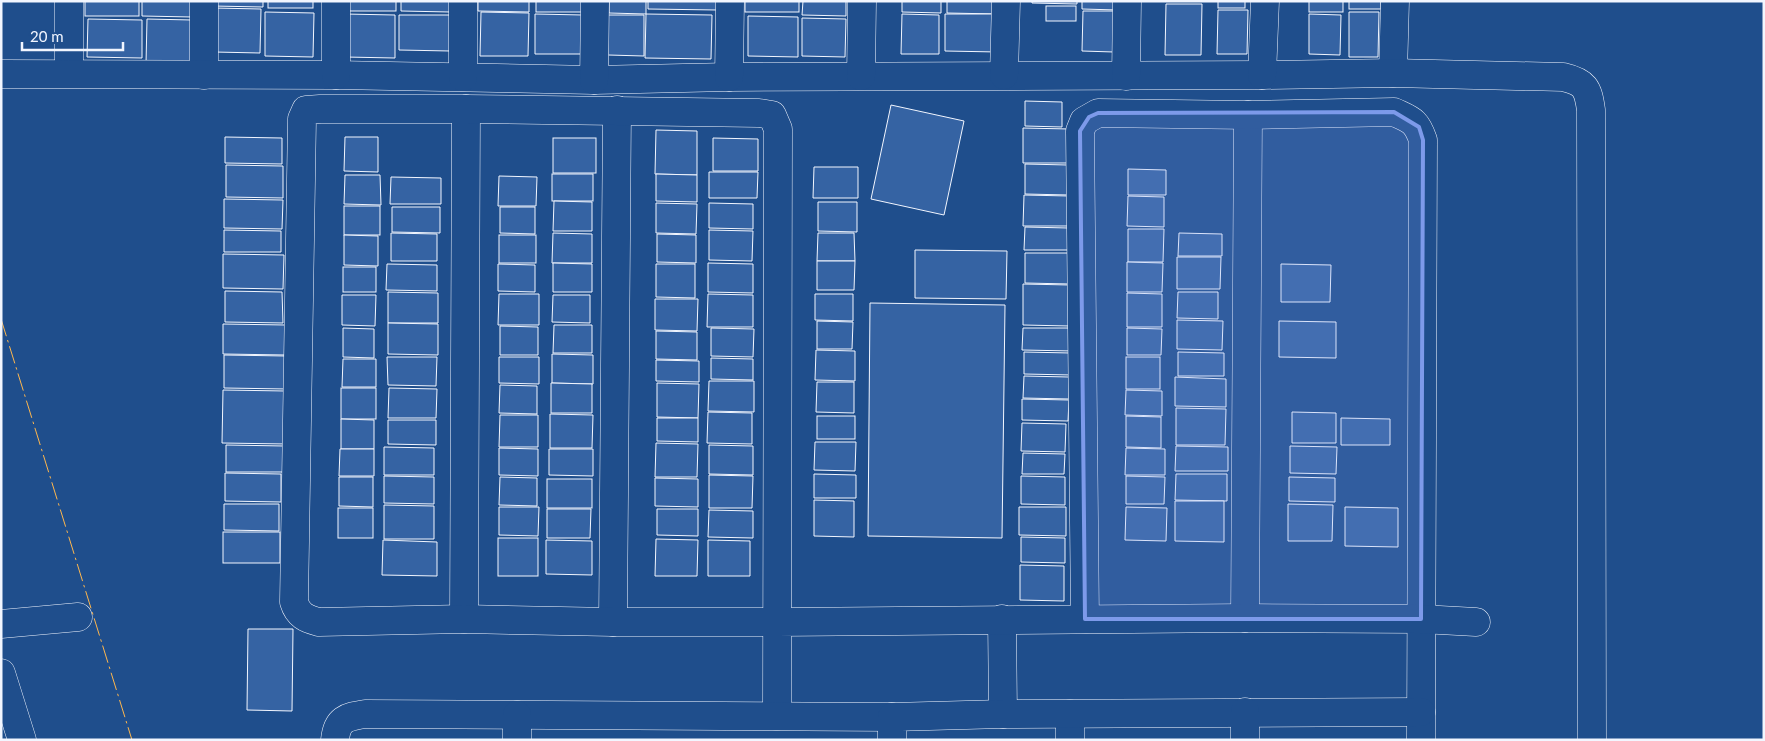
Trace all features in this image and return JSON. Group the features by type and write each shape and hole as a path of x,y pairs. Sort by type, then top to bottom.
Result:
{"street":[{"path":"68,1 69,74"},
{"path":"204,1 204,75"},
{"path":"336,1 336,75"},
{"path":"463,1 463,76"},
{"path":"594,80 595,1"},
{"path":"729,77 730,1"},
{"path":"861,76 862,1"},
{"path":"1004,75 1006,1"},
{"path":"1126,1 1126,76"},
{"path":"1262,75 1265,1"},
{"path":"1393,73 1395,1"},
{"path":"1,74 463,76 594,80 729,77 1393,73 1563,77 1575,80 1583,84 1589,95 1592,110 1592,740"},
{"path":"464,619 466,109"},
{"path":"777,716 778,622 778,130 772,115 759,113 617,110 306,110 302,119 294,602 302,616 319,622 464,619 614,622 778,622 1245,618 1421,619 1476,622"},
{"path":"614,622 617,110"},
{"path":"1085,619 1081,125 1089,117 1098,113 1248,115 1394,112 1412,120 1418,127 1423,140 1421,740"},
{"path":"1245,618 1248,115"},
{"path":"1,624 78,618"},
{"path":"1002,619 1003,714"},
{"path":"1,673 22,740"},
{"path":"335,740 336,728 341,722 350,716 365,714 517,728 698,728 777,716 892,728 1003,714 1070,727 1245,712 1421,712"},
{"path":"1245,712 1245,740"}],"highlighted area":[{"path":"1394,112 1419,127 1423,140 1421,619 1085,619 1080,131 1089,117 1098,113"}],"building":[{"path":"85,1 139,1 139,16 85,16"},
{"path":"142,1 193,1 192,17 142,16"},
{"path":"212,1 263,1 263,7 212,6"},
{"path":"268,1 313,1 313,8 268,8"},
{"path":"346,1 396,1 396,11 346,11"},
{"path":"401,1 450,1 450,12 401,11"},
{"path":"478,1 529,1 529,12 478,11"},
{"path":"536,1 582,1 582,12 536,12"},
{"path":"609,1 646,1 646,14 609,13"},
{"path":"648,1 717,1 717,10 648,9"},
{"path":"745,1 799,1 799,12 745,12"},
{"path":"803,1 846,1 846,16 802,15"},
{"path":"902,1 941,1 941,13 902,12"},
{"path":"947,1 997,1 997,14 947,13"},
{"path":"1032,1 1077,1 1077,4 1032,3"},
{"path":"1082,1 1118,1 1118,10 1082,9"},
{"path":"1218,1 1245,1 1245,8 1218,8"},
{"path":"1309,1 1343,1 1343,12 1309,12"},
{"path":"1349,1 1381,1 1381,9 1349,9"},
{"path":"1166,4 1202,4 1201,55 1165,55"},
{"path":"1046,6 1076,6 1076,21 1046,21"},
{"path":"214,8 261,9 260,53 214,52"},
{"path":"1218,10 1248,10 1247,54 1217,54"},
{"path":"1083,11 1114,11 1114,52 1082,51"},
{"path":"265,12 314,13 313,57 265,56"},
{"path":"481,12 529,13 528,56 480,56"},
{"path":"1349,12 1379,12 1378,57 1349,57"},
{"path":"345,14 395,15 395,58 345,57"},
{"path":"535,14 583,15 582,54 535,54"},
{"path":"646,14 712,15 711,59 645,58"},
{"path":"902,14 939,15 939,54 901,54"},
{"path":"945,14 998,14 998,52 945,51"},
{"path":"1309,14 1341,15 1340,55 1309,54"},
{"path":"399,15 450,15 450,51 399,50"},
{"path":"608,15 644,15 644,56 608,55"},
{"path":"748,16 798,17 798,57 748,56"},
{"path":"802,18 846,19 845,57 802,56"},
{"path":"88,19 142,20 142,58 87,57"},
{"path":"147,19 192,20 191,64 146,64"},
{"path":"1025,101 1062,102 1062,127 1025,126"},
{"path":"891,105 964,121 944,215 871,199"},
{"path":"1023,128 1070,129 1069,163 1023,163"},
{"path":"656,130 697,131 697,175 655,174"},
{"path":"225,137 282,138 282,164 225,163"},
{"path":"345,137 378,137 378,172 344,171"},
{"path":"553,138 596,138 596,173 553,173"},
{"path":"713,138 758,139 758,171 713,171"},
{"path":"1025,164 1068,165 1069,195 1025,194"},
{"path":"226,165 283,166 283,198 226,197"},
{"path":"814,167 858,167 858,198 813,198"},
{"path":"1128,169 1166,170 1166,195 1128,195"},
{"path":"709,172 758,172 757,198 709,198"},
{"path":"552,174 593,174 593,201 552,201"},
{"path":"656,174 697,175 697,202 656,201"},
{"path":"345,175 380,175 381,205 344,204"},
{"path":"499,176 537,177 536,206 498,206"},
{"path":"391,177 441,178 441,204 390,204"},
{"path":"1024,195 1069,196 1069,226 1023,226"},
{"path":"1128,196 1164,197 1164,227 1127,226"},
{"path":"224,199 283,200 282,229 224,228"},
{"path":"554,201 592,202 592,231 553,231"},
{"path":"818,202 857,202 857,232 818,231"},
{"path":"656,203 697,204 696,234 656,233"},
{"path":"709,203 753,204 753,229 709,228"},
{"path":"344,206 380,206 380,235 344,235"},
{"path":"392,207 440,207 440,233 392,232"},
{"path":"500,207 535,207 535,234 500,233"},
{"path":"1025,227 1069,228 1069,250 1024,250"},
{"path":"1128,229 1164,229 1163,262 1128,262"},
{"path":"224,230 281,231 281,252 224,252"},
{"path":"709,230 753,231 752,261 709,260"},
{"path":"391,233 437,234 437,261 391,261"},
{"path":"553,233 592,234 592,263 552,263"},
{"path":"818,233 854,233 855,261 817,261"},
{"path":"1179,233 1222,234 1222,256 1178,256"},
{"path":"657,234 696,235 696,263 657,262"},
{"path":"344,235 378,236 378,266 344,265"},
{"path":"499,235 536,235 536,263 499,263"},
{"path":"915,250 1007,251 1006,299 915,298"},
{"path":"1025,253 1070,253 1070,284 1025,283"},
{"path":"223,254 284,255 283,289 223,288"},
{"path":"1177,257 1221,257 1220,289 1177,289"},
{"path":"817,261 855,261 854,290 817,290"},
{"path":"1127,262 1163,263 1162,292 1127,292"},
{"path":"553,263 592,264 592,292 553,292"},
{"path":"708,263 753,264 753,293 708,292"},
{"path":"387,264 437,265 437,291 386,290"},
{"path":"498,264 535,265 535,292 498,291"},
{"path":"656,264 695,264 695,298 656,297"},
{"path":"1281,264 1331,265 1330,302 1281,302"},
{"path":"343,267 376,267 376,292 343,292"},
{"path":"1023,284 1070,285 1069,326 1023,325"},
{"path":"225,291 282,292 283,323 225,322"},
{"path":"388,292 438,293 438,323 388,323"},
{"path":"1178,292 1218,292 1218,319 1177,318"},
{"path":"1127,293 1162,294 1162,327 1127,327"},
{"path":"499,294 539,294 539,325 498,325"},
{"path":"708,294 753,295 753,327 707,327"},
{"path":"815,294 853,294 853,321 815,320"},
{"path":"342,295 376,295 375,326 342,325"},
{"path":"553,295 590,295 590,323 552,322"},
{"path":"655,299 698,299 697,331 655,330"},
{"path":"870,303 1005,305 1002,538 868,536"},
{"path":"1177,320 1223,321 1222,350 1177,349"},
{"path":"817,321 853,322 852,349 817,349"},
{"path":"1279,321 1336,322 1336,358 1279,357"},
{"path":"388,323 438,324 438,355 388,354"},
{"path":"223,324 286,325 286,355 223,354"},
{"path":"554,325 592,325 592,353 553,353"},
{"path":"500,326 538,327 538,355 500,355"},
{"path":"343,328 374,329 374,358 343,357"},
{"path":"711,328 754,329 753,357 711,356"},
{"path":"1023,328 1072,328 1072,351 1022,350"},
{"path":"1127,328 1162,329 1161,355 1127,355"},
{"path":"656,331 697,332 697,360 656,359"},
{"path":"816,350 855,351 855,381 815,380"},
{"path":"1024,352 1071,353 1071,375 1024,374"},
{"path":"1178,352 1224,353 1224,376 1178,376"},
{"path":"552,354 593,355 593,384 552,383"},
{"path":"224,355 286,356 286,389 224,388"},
{"path":"387,357 437,357 436,386 388,385"},
{"path":"499,357 539,357 539,384 499,383"},
{"path":"1126,357 1160,357 1160,389 1126,389"},
{"path":"711,358 753,359 753,380 711,379"},
{"path":"343,359 376,359 376,387 342,387"},
{"path":"656,360 699,361 699,382 656,381"},
{"path":"1024,376 1069,377 1069,399 1023,398"},
{"path":"1175,377 1226,379 1226,407 1175,406"},
{"path":"709,381 754,381 754,412 708,411"},
{"path":"817,382 854,382 854,413 816,412"},
{"path":"551,383 592,384 592,413 551,413"},
{"path":"657,383 699,384 698,418 657,417"},
{"path":"500,385 537,386 537,414 499,413"},
{"path":"341,388 376,388 376,419 341,419"},
{"path":"389,388 437,389 436,418 388,418"},
{"path":"223,390 286,391 286,444 222,443"},
{"path":"1126,390 1162,391 1162,416 1125,415"},
{"path":"1022,399 1069,400 1068,421 1022,420"},
{"path":"1176,408 1226,409 1225,445 1176,445"},
{"path":"708,412 752,413 752,444 707,443"},
{"path":"1292,412 1336,413 1336,443 1292,443"},
{"path":"550,414 593,415 592,448 550,448"},
{"path":"500,415 538,415 538,447 499,447"},
{"path":"817,416 855,416 855,439 817,439"},
{"path":"1126,416 1161,417 1161,448 1126,447"},
{"path":"657,418 698,418 698,442 657,441"},
{"path":"1341,418 1390,419 1390,445 1341,445"},
{"path":"341,419 374,420 374,449 341,449"},
{"path":"388,420 436,420 436,445 388,444"},
{"path":"1022,423 1066,424 1065,452 1021,451"},
{"path":"815,442 856,442 855,471 814,470"},
{"path":"656,443 698,444 697,477 655,477"},
{"path":"226,445 285,446 284,472 226,472"},
{"path":"709,445 753,446 753,475 709,474"},
{"path":"1176,446 1228,447 1228,471 1175,471"},
{"path":"1290,446 1337,447 1336,474 1290,473"},
{"path":"384,447 434,448 434,475 384,475"},
{"path":"499,448 538,449 538,476 499,475"},
{"path":"1126,448 1165,449 1165,475 1125,475"},
{"path":"340,449 374,449 374,476 339,476"},
{"path":"549,449 593,449 593,476 549,475"},
{"path":"1023,453 1065,454 1064,474 1022,474"},
{"path":"225,473 281,474 281,502 225,501"},
{"path":"814,474 856,475 856,498 814,498"},
{"path":"1176,474 1227,474 1227,501 1175,500"},
{"path":"709,475 753,476 752,508 709,508"},
{"path":"384,476 434,477 434,504 384,503"},
{"path":"1021,476 1065,477 1065,505 1021,504"},
{"path":"1126,476 1165,477 1164,504 1126,504"},
{"path":"339,477 373,477 373,507 339,506"},
{"path":"500,477 537,478 537,506 499,505"},
{"path":"1289,477 1335,478 1335,502 1289,501"},
{"path":"655,478 698,479 698,507 655,506"},
{"path":"547,479 592,479 592,508 547,508"},
{"path":"814,500 854,501 854,537 814,536"},
{"path":"1175,501 1224,501 1224,542 1175,541"},
{"path":"224,504 279,504 279,531 224,530"},
{"path":"1288,504 1333,505 1332,541 1288,541"},
{"path":"384,505 434,506 434,539 384,539"},
{"path":"499,507 539,507 538,536 499,535"},
{"path":"1019,507 1066,507 1066,536 1019,535"},
{"path":"1126,507 1167,508 1166,541 1125,540"},
{"path":"1345,507 1398,508 1398,547 1345,546"},
{"path":"338,508 373,508 373,538 338,538"},
{"path":"547,509 591,509 590,538 547,538"},
{"path":"657,509 698,509 698,536 657,535"},
{"path":"709,510 753,511 753,538 708,537"},
{"path":"223,532 280,532 280,563 223,563"},
{"path":"1021,537 1065,538 1065,563 1021,562"},
{"path":"498,538 538,538 538,576 498,576"},
{"path":"656,539 698,540 697,576 655,576"},
{"path":"383,540 437,542 437,576 382,575"},
{"path":"546,540 592,541 592,575 546,574"},
{"path":"708,540 750,541 750,576 708,576"},
{"path":"1020,565 1064,566 1064,601 1020,600"},
{"path":"248,629 293,629 292,711 247,710"}],"power":[{"path":"1,319 132,740"}]}
